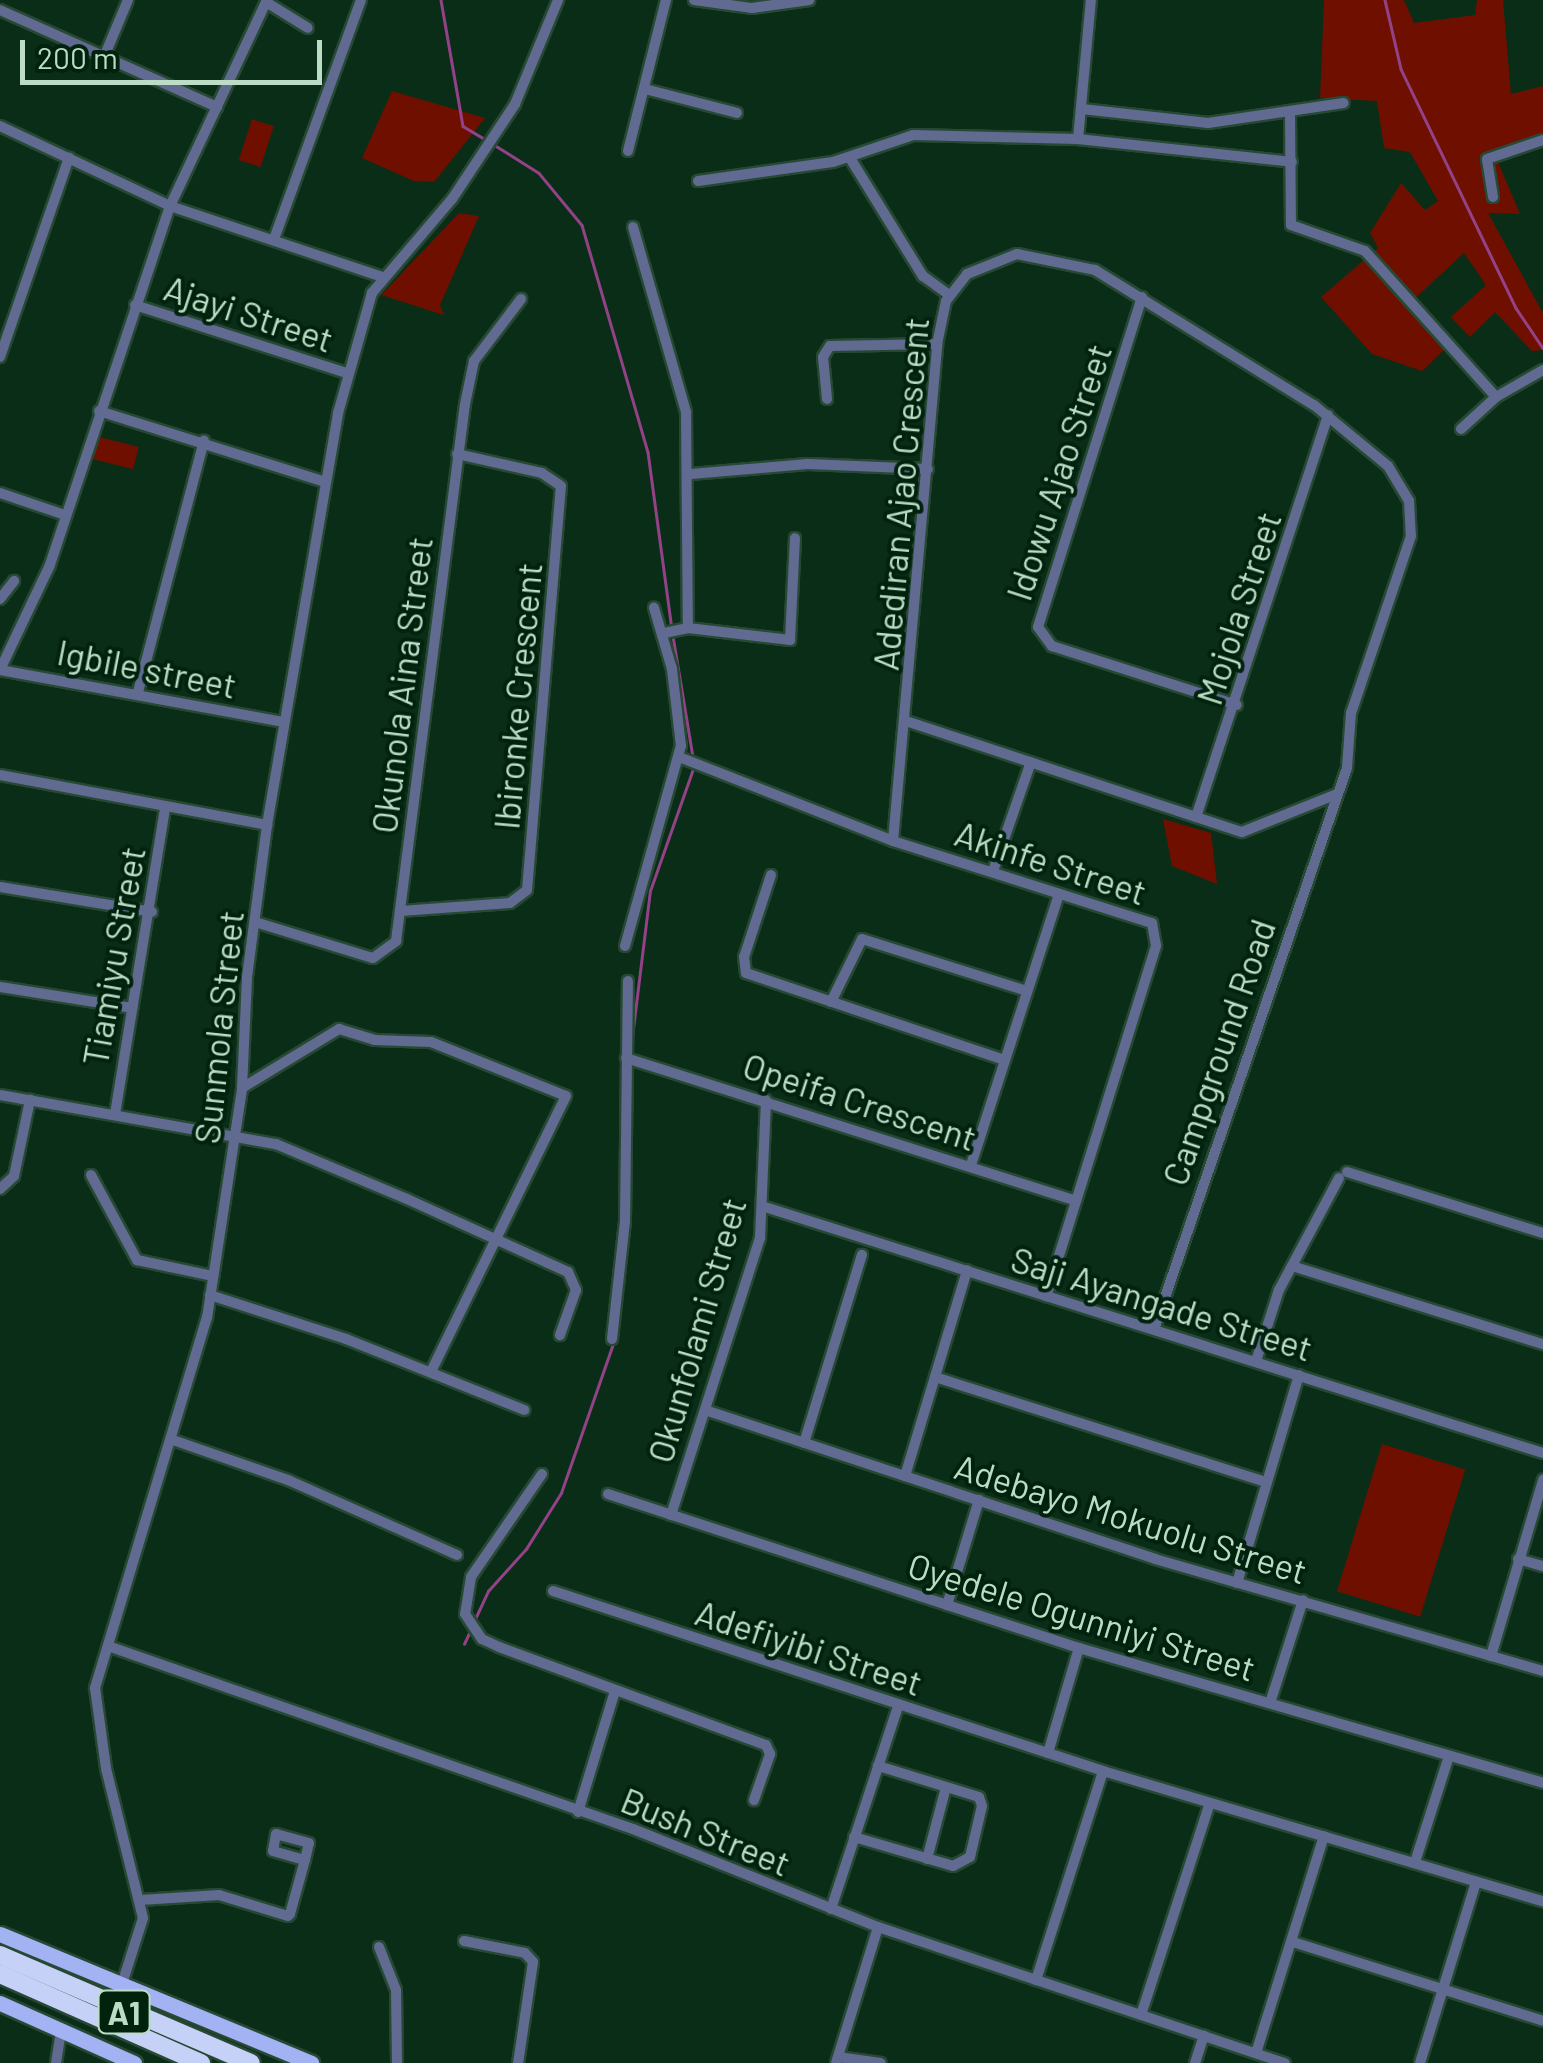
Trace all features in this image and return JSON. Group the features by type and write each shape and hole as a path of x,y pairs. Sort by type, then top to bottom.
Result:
{"highway":[{"name":"A1","path":"0,1955 251,2063"},
{"name":"A1","path":"0,1974 202,2063"}],"main road":[{"path":"0,1934 311,2063"},
{"path":"0,2003 134,2063"}],"street":[{"path":"104,56 128,0"},
{"path":"274,240 361,0"},
{"name":"Sunmola Street","path":"121,1987 143,1929 140,1900 94,1706 108,1646 173,1440 210,1295 242,1088 255,922 283,722 347,373 382,277 452,199 515,104 558,0"},
{"path":"628,151 666,0"},
{"path":"694,0 753,4 808,0"},
{"path":"1078,139 1091,0"},
{"path":"0,670 50,566 170,206 266,1 308,28"},
{"path":"0,10 217,108"},
{"path":"645,89 737,113"},
{"path":"1082,109 1177,122 1290,114 1344,103"},
{"path":"1290,114 1291,224 1365,250 1496,397"},
{"path":"0,126 170,206 382,277"},
{"path":"698,181 850,158 913,135 1078,139 1292,162"},
{"path":"1493,197 1487,158 1543,140"},
{"path":"0,358 69,158"},
{"path":"850,158 923,276 949,295"},
{"path":"625,946 687,759 674,631 691,474 680,379 633,227"},
{"name":"Adediran Ajao Crescent","path":"893,840 937,344 949,295 978,266 1016,254 1077,263 1142,297 1328,415 1388,466 1409,501 1412,524 1351,713 1337,794"},
{"name":"Idowu Ajao Street","path":"1142,297 1038,627 1052,646 1237,705"},
{"name":"Okunola Aina Street","path":"255,922 324,948 373,958 393,948 401,912 458,454 474,361 521,299"},
{"name":"Ajayi Street","path":"135,305 347,373"},
{"path":"827,399 824,357 830,346 937,344"},
{"path":"1461,428 1496,397 1539,372"},
{"path":"99,411 324,482"},
{"name":"Mojola Street","path":"1196,817 1237,705 1328,415"},
{"path":"138,692 204,441"},
{"name":"Ibironke Crescent","path":"401,912 510,903 527,890 561,486 542,473 458,454"},
{"path":"691,474 808,464 928,468"},
{"path":"0,493 65,515"},
{"path":"654,608 674,631 790,640 796,538"},
{"path":"0,599 14,582"},
{"name":"Igbile street","path":"0,670 138,692 283,722"},
{"path":"906,721 1242,832 1337,794"},
{"name":"Akinfe Street","path":"687,759 893,840 1144,918 1157,936 1046,1296"},
{"path":"993,871 1031,762"},
{"path":"0,775 268,825"},
{"name":"Campground Road","path":"1154,1329 1337,794"},
{"name":"Tiamiyu Street","path":"115,1114 152,912 165,808"},
{"path":"770,875 744,957 746,973 1004,1060"},
{"path":"0,888 152,912"},
{"path":"971,1165 1059,894"},
{"path":"831,1002 862,939 1026,992"},
{"path":"612,1339 625,1221 628,981"},
{"path":"0,988 132,1008"},
{"path":"242,1088 339,1029 375,1040 431,1042 564,1094 567,1100 431,1372"},
{"name":"Opeifa Crescent","path":"630,1058 1076,1201"},
{"path":"0,1095 235,1133 276,1144 497,1238 574,1280 560,1335"},
{"path":"0,1189 14,1176 30,1100"},
{"name":"Okunfolami Street","path":"671,1515 765,1207 766,1100"},
{"path":"90,1175 137,1260 213,1276"},
{"path":"1256,1361 1292,1266 1342,1175 1543,1233"},
{"name":"Saji Ayangade Street","path":"765,1207 1543,1454"},
{"path":"804,1443 862,1255"},
{"path":"1292,1266 1543,1344"},
{"path":"905,1476 967,1270"},
{"path":"210,1295 431,1372 524,1410"},
{"path":"1237,1583 1299,1375"},
{"path":"935,1376 1267,1482"},
{"name":"Adebayo Mokuolu Street","path":"705,1410 1237,1583 1543,1671"},
{"path":"173,1440 288,1480 458,1555"},
{"path":"542,1474 471,1577 464,1614 482,1640 766,1745 770,1754 754,1800"},
{"path":"1491,1656 1543,1480"},
{"name":"Oyedele Ogunniyi Street","path":"608,1494 1079,1648 1543,1783"},
{"path":"947,1605 979,1500"},
{"path":"1518,1559 1543,1566"},
{"name":"Adefiyibi Street","path":"553,1591 1102,1771 1543,1901"},
{"path":"1270,1703 1303,1600"},
{"name":"Bush Street","path":"108,1646 578,1812 878,1927 1285,2063"},
{"path":"1048,1753 1079,1648"},
{"path":"578,1812 615,1691"},
{"path":"831,1908 898,1706"},
{"path":"1415,1862 1449,1756"},
{"path":"854,1838 959,1867 970,1857 982,1802 878,1766"},
{"path":"1036,1980 1102,1771"},
{"path":"927,1858 946,1787"},
{"path":"1141,2015 1210,1802"},
{"path":"1256,2052 1324,1836"},
{"path":"140,1900 219,1896 288,1916 305,1860"},
{"path":"1420,2063 1476,1882"},
{"path":"878,1927 837,2060 881,2063"},
{"path":"464,1941 525,1953 534,1962 518,2063"},
{"path":"1293,1942 1543,2022"},
{"path":"380,1948 396,1990 398,2063"},
{"path":"56,2063 61,2031"},
{"path":"1195,2063 1204,2035"}],"shaded area":[{"path":"1324,0 1404,0 1414,23 1475,15 1477,0 1503,0 1511,94 1543,86 1543,142 1498,162 1520,214 1488,213 1543,313 1543,350 1532,351 1495,312 1470,337 1451,317 1486,285 1464,253 1412,301 1445,349 1422,371 1372,354 1321,297 1378,248 1370,233 1401,183 1425,210 1438,201 1410,152 1384,148 1377,101 1320,98"},
{"path":"392,91 485,118 434,182 414,181 362,158"},
{"path":"252,119 274,126 261,167 239,160"},
{"path":"459,213 479,216 440,305 444,315 381,295"},
{"path":"99,437 139,447 133,469 93,459"},
{"path":"1163,819 1211,833 1217,884 1172,866"},
{"path":"1382,1444 1465,1469 1420,1617 1337,1591"}],"waterway":[{"path":"441,0 463,126 486,140"},
{"path":"1385,0 1401,69 1516,308 1543,348"},
{"path":"493,144 539,173 582,225 648,452 672,629"},
{"path":"673,636 693,757"},
{"path":"632,1037 650,891 693,769"},
{"path":"617,1331 630,1220"},
{"path":"475,1619 488,1591 526,1549 561,1493 613,1344"},
{"path":"464,1644 470,1631"}]}
